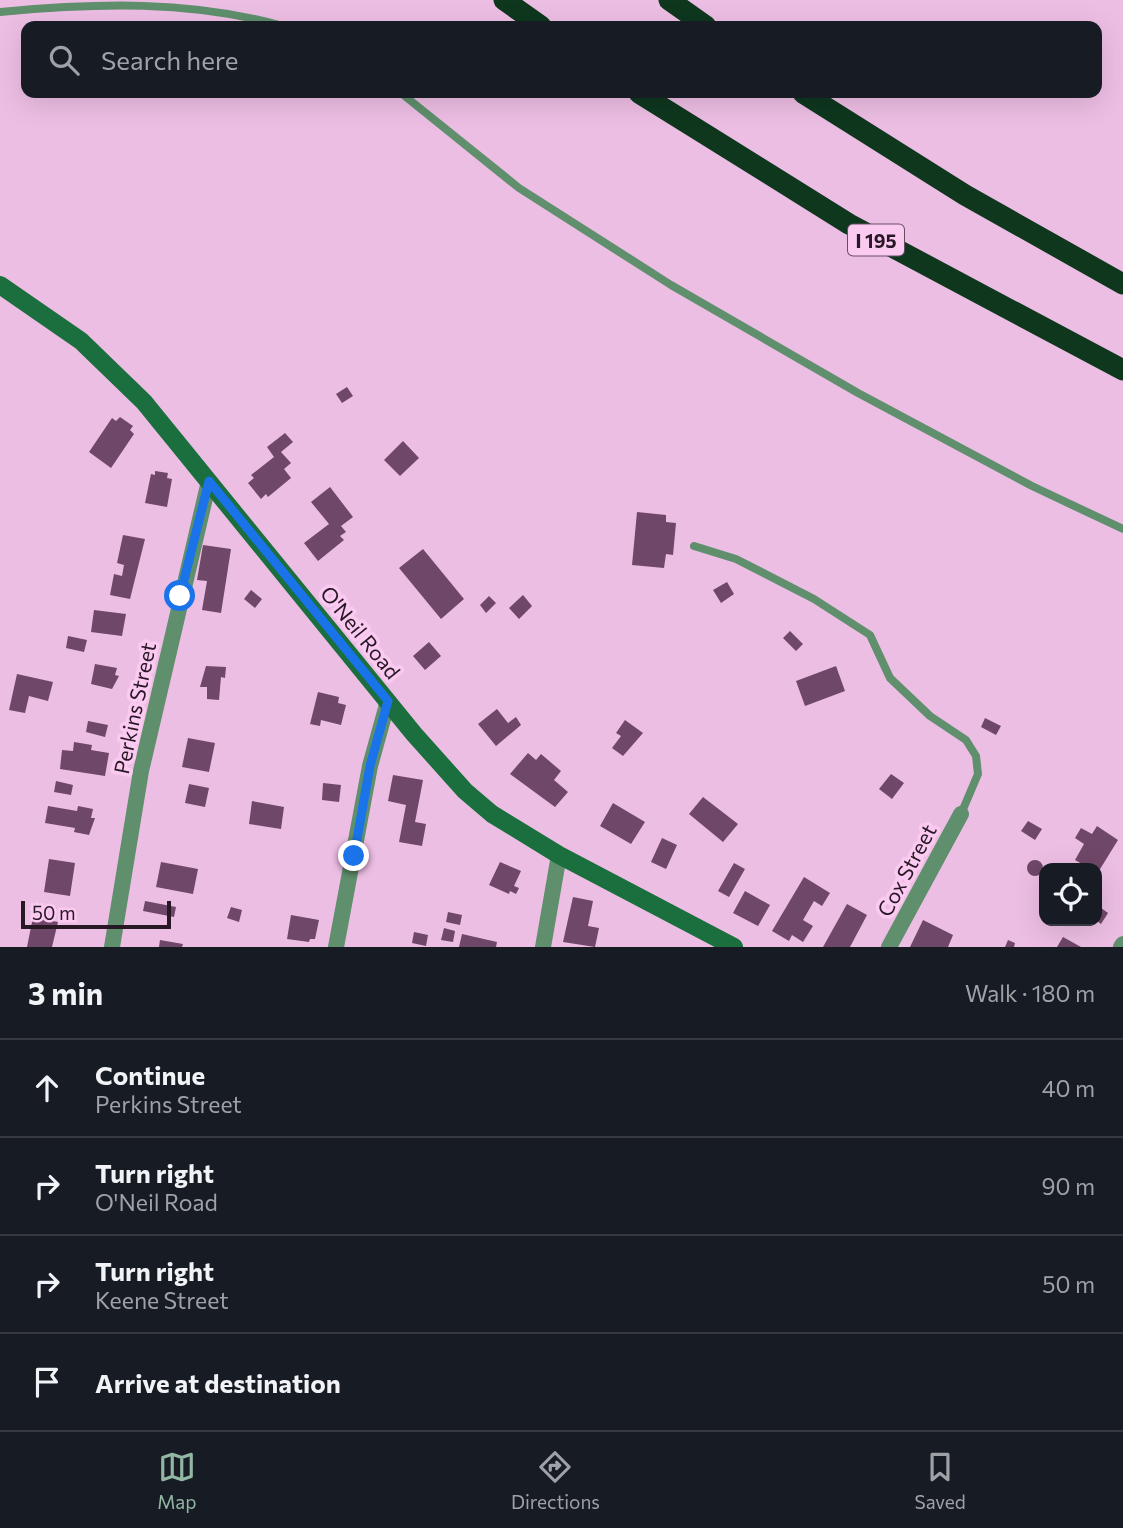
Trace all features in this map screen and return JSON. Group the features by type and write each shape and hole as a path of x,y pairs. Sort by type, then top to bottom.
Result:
{"highway":[{"path":"504,0 534,21"},
{"path":"669,0 699,21"},
{"name":"I 195","path":"647,98 736,156 882,243 1123,370"},
{"path":"811,98 965,195 1123,284"}],"street":[{"name":"O'Neil Road","path":"0,285 81,341 144,402 388,701 465,791 492,814 559,855 734,947"},
{"name":"Perkins Street","path":"112,947 141,771 209,481"},
{"path":"336,947 370,766 388,701"},
{"name":"Cox Street","path":"889,947 961,814"},
{"path":"543,947 559,855"}],"lane":[{"path":"0,12 95,3 175,2 248,13 270,21"},
{"path":"407,98 519,188 671,285 858,393 1032,486 1123,529"},
{"path":"694,546 736,559 814,599 870,635 890,678 930,716 966,740 976,756 978,774 961,814"}],"building":[{"path":"347,387 353,396 342,403 336,394"},
{"path":"120,417 133,426 130,430 134,434 111,468 89,452 112,418 116,421"},
{"path":"285,433 293,442 281,452 291,463 284,469 291,478 268,497 266,494 261,499 248,483 254,478 251,475 274,457 267,447"},
{"path":"403,441 419,458 400,476 384,460"},
{"path":"155,471 168,473 167,478 172,479 167,507 145,503 151,474 155,475"},
{"path":"330,487 353,517 341,526 346,532 340,536 344,540 318,561 304,543 329,524 311,502"},
{"path":"637,512 666,515 666,522 676,523 673,555 666,554 664,568 632,565"},
{"path":"123,535 145,539 130,599 110,595 114,574 122,576 124,565 117,563"},
{"path":"203,545 231,549 221,613 202,610 207,581 197,580"},
{"path":"423,549 464,599 441,619 399,568"},
{"path":"727,582 734,594 721,603 713,590"},
{"path":"251,590 262,599 255,608 244,599"},
{"path":"523,595 532,606 519,619 509,608"},
{"path":"489,596 496,603 486,613 480,605"},
{"path":"94,610 126,614 122,636 91,632"},
{"path":"790,631 803,644 796,651 783,638"},
{"path":"68,636 87,640 84,652 66,648"},
{"path":"429,642 441,656 425,670 413,656"},
{"path":"95,664 117,668 115,675 119,676 112,689 91,684"},
{"path":"206,666 226,667 225,678 221,677 219,700 207,699 207,687 200,687"},
{"path":"836,666 845,691 805,706 796,681"},
{"path":"17,674 53,682 48,701 29,696 25,713 9,710"},
{"path":"318,692 339,697 338,703 346,705 341,725 321,720 320,726 310,724"},
{"path":"497,709 508,723 516,717 521,725 496,746 478,724"},
{"path":"985,718 1001,726 996,735 981,727"},
{"path":"625,720 643,733 623,756 612,748 621,736 616,733"},
{"path":"88,721 108,725 105,737 86,732"},
{"path":"188,738 215,743 209,772 182,767"},
{"path":"74,742 92,745 91,750 109,753 105,776 60,769 62,750 73,751"},
{"path":"528,753 536,760 541,754 561,771 554,780 568,792 555,807 510,774"},
{"path":"891,774 904,783 892,799 879,789"},
{"path":"393,775 423,780 415,822 426,824 422,846 399,842 406,805 388,801"},
{"path":"56,781 73,785 71,795 54,792"},
{"path":"323,783 341,785 339,802 322,800"},
{"path":"189,784 209,788 205,807 185,803"},
{"path":"703,797 738,824 723,842 689,814"},
{"path":"252,801 284,807 281,829 249,824"},
{"path":"613,803 645,822 631,844 600,826"},
{"path":"48,806 77,811 78,806 93,809 91,818 95,818 89,835 74,832 75,828 45,823"},
{"path":"1028,821 1042,829 1035,840 1021,831"},
{"path":"1097,826 1118,840 1102,866 1102,863 1080,863 1075,860 1084,844 1075,838 1081,828 1092,834"},
{"path":"662,838 677,845 666,869 651,862"},
{"path":"49,859 75,863 70,896 44,892"},
{"path":"161,862 198,869 193,894 156,887"},
{"path":"500,862 521,871 514,886 519,888 516,894 510,891 509,894 489,885"},
{"path":"1029,862 1041,862 1039,875 1029,874"},
{"path":"734,863 745,869 729,897 718,891"},
{"path":"804,877 830,893 822,906 814,901 803,920 813,926 803,942 792,935 789,941 772,931"},
{"path":"745,891 770,905 758,926 733,913"},
{"path":"573,897 593,901 588,926 599,928 595,947 563,942"},
{"path":"145,901 176,907 174,917 143,911"},
{"path":"847,904 867,915 850,947 823,947"},
{"path":"231,907 242,910 239,922 227,918"},
{"path":"1102,909 1108,913 1102,922"},
{"path":"448,912 462,915 460,925 446,922"},
{"path":"291,915 319,920 315,939 310,939 309,942 287,939"},
{"path":"33,917 58,922 52,947 27,947"},
{"path":"923,920 953,935 948,947 910,947"},
{"path":"444,928 455,931 453,942 441,940"},
{"path":"414,932 428,935 426,946 412,943"},
{"path":"462,934 497,942 496,947 459,947"},
{"path":"1063,937 1081,947 1057,947"},
{"path":"160,940 183,944 182,947 159,947"},
{"path":"1008,940 1015,943 1014,947 1005,947"}],"route":[{"path":"180,596 209,481 388,701 370,766 354,856"}]}
